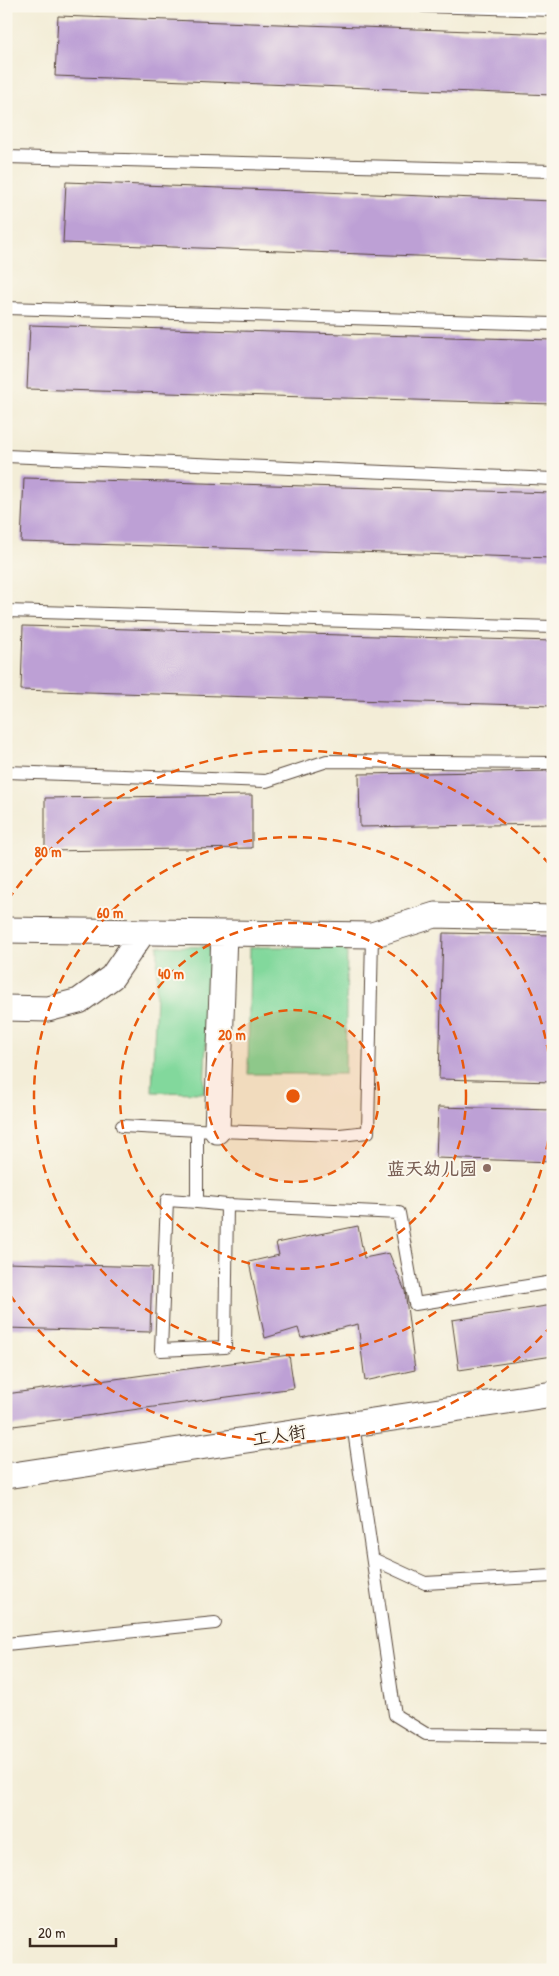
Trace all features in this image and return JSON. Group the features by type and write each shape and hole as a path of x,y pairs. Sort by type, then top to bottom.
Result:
{"street":[{"path":"6,930 372,935 435,915 553,918"},
{"path":"6,1008 48,1009 79,1001 112,976 143,932"},
{"path":"207,1131 224,933"},
{"name":"工人街","path":"6,1476 553,1394"}],"lane":[{"path":"423,6 553,10"},
{"path":"6,157 553,172"},
{"path":"6,308 553,324"},
{"path":"6,456 553,479"},
{"path":"6,610 553,628"},
{"path":"6,772 266,781 327,761 553,763"},
{"path":"122,1126 340,1135 368,1132 372,935"},
{"path":"196,1202 207,1131"},
{"path":"227,1206 225,1347 161,1350 167,1200 227,1206 399,1213 415,1304 553,1282"},
{"path":"354,1424 395,1716 426,1734 553,1736"},
{"path":"373,1559 425,1583 553,1576"},
{"path":"6,1644 215,1623"}],"green space":[{"path":"158,946 210,947 204,1093 152,1092"},
{"path":"250,947 347,947 345,1074 248,1074"}],"building":[{"path":"58,16 553,34 553,95 55,76"},
{"path":"66,182 553,201 553,261 63,243"},
{"path":"30,325 553,340 553,404 27,389"},
{"path":"24,478 553,493 553,558 21,542"},
{"path":"23,626 553,641 553,706 21,690"},
{"path":"553,771 553,824 360,827 359,774"},
{"path":"252,795 252,848 45,851 45,798"},
{"path":"443,933 553,935 553,1082 439,1079"},
{"path":"438,1107 553,1110 553,1162 436,1158"},
{"path":"358,1226 364,1258 389,1253 405,1291 415,1370 365,1381 358,1324 301,1338 298,1328 265,1338 249,1262 279,1255 276,1243"},
{"path":"6,1263 152,1267 150,1332 6,1328"},
{"path":"553,1305 553,1356 459,1370 452,1320"},
{"path":"289,1355 294,1388 6,1427 6,1394"}],"place":[{"name":"蓝天幼儿园","path":"487,1168"}]}
